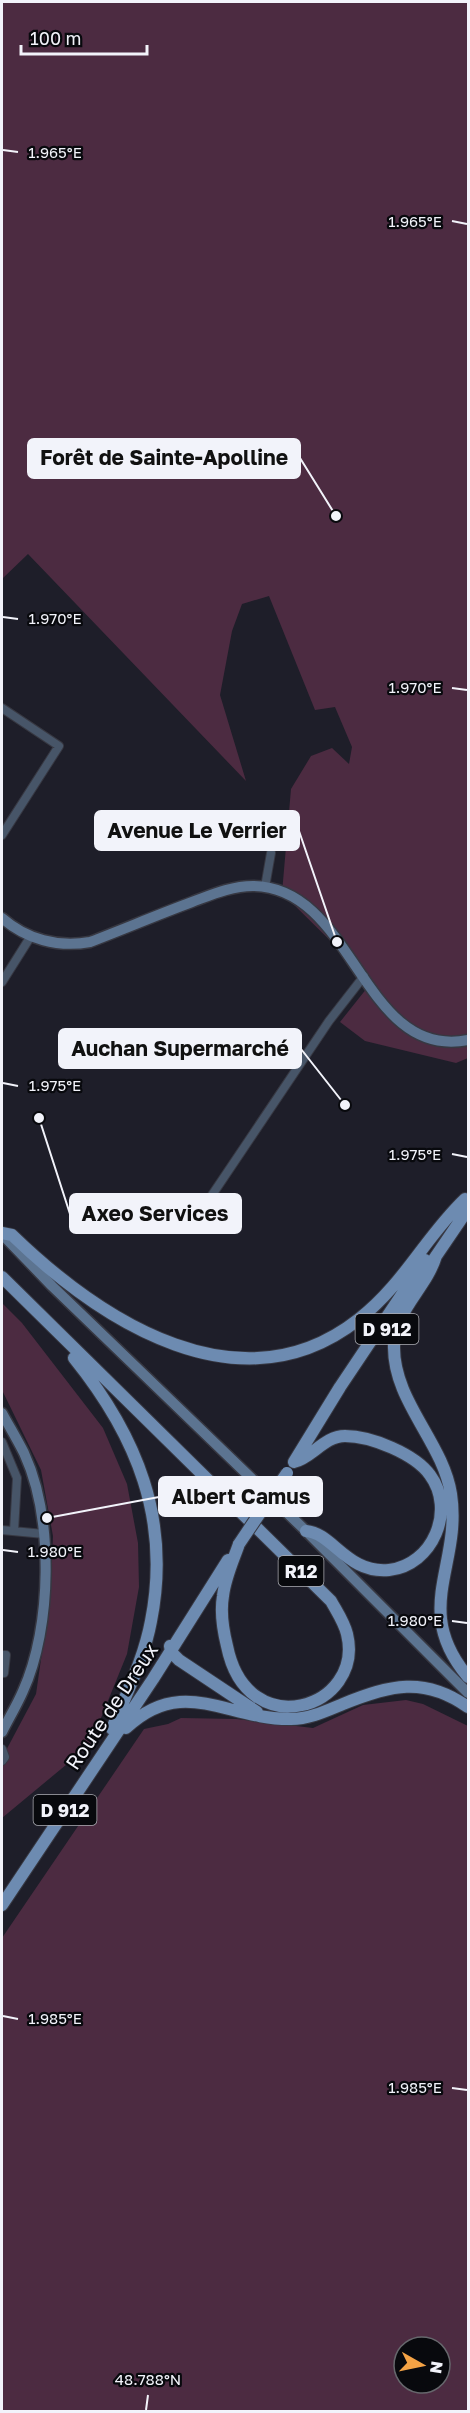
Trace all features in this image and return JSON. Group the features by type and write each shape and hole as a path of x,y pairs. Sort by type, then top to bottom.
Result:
{"main road":[{"name":"R12","path":"2,1233 12,1235 78,1293 142,1332 173,1346 206,1354 248,1358 290,1353 328,1339 353,1324 393,1288 451,1213 467,1201"},
{"name":"Route de Dreux","path":"2,1905 171,1652 190,1617 290,1467 345,1391 436,1256 467,1201"},
{"name":"Route de Dreux","path":"303,1448 340,1387 467,1201"},
{"path":"436,1256 432,1269 401,1314 395,1335 394,1359 401,1384 451,1491 454,1517 439,1600 439,1614 446,1643 468,1677"},
{"name":"R12","path":"2,1277 47,1324 331,1601 348,1636 345,1669 335,1686 309,1704 279,1707 265,1702 255,1696 236,1675 228,1655 221,1615 223,1595 239,1544"},
{"name":"R12","path":"47,1324 112,1408 130,1441 143,1474 152,1511 157,1561 152,1620 134,1676 112,1729"},
{"name":"R12","path":"290,1467 318,1447 342,1436 377,1442 415,1461 431,1476 438,1492 442,1513 437,1534 427,1550 409,1564 390,1570 370,1569 354,1563 315,1531 306,1531"},
{"name":"Route de Dreux","path":"2,1896 173,1637 190,1617"},
{"path":"173,1637 171,1652 263,1716"},
{"path":"102,1756 134,1720 147,1710 162,1704 180,1701 289,1719 304,1718 366,1695 414,1686 436,1689 468,1707"}],"street":[{"path":"2,708 59,746 2,835"},
{"path":"265,887 272,853"},
{"path":"2,918 14,929 31,936 68,945 90,942 226,890 244,886 265,887 280,891 307,906 329,928 392,1013 409,1030 431,1040 443,1042 468,1040"},
{"path":"2,982 31,936"},
{"path":"208,1202 329,1021 364,976"},
{"name":"R12","path":"2,1233 52,1286 306,1531 468,1693"},
{"path":"2,1413 25,1455 40,1505 44,1534 45,1600 37,1647 24,1690 2,1732"},
{"path":"2,1442 17,1478 14,1531"},
{"path":"2,1530 44,1534"},
{"path":"2,1655 6,1655 4,1672 2,1672"},
{"path":"2,1749 5,1757 2,1761"}],"shaded area":[{"path":"2,2 468,2 468,1058 456,1063 365,1041 340,1022 371,983 282,893 291,789 311,756 332,748 349,764 352,747 335,707 315,710 269,596 242,604 232,631 220,695 246,781 28,554 2,579"},
{"path":"2,1303 22,1323 103,1428 127,1484 138,1543 139,1587 127,1654 90,1745 2,1818 2,1758 36,1694 50,1597 53,1536 41,1470 2,1390"},
{"path":"406,1700 423,1704 468,1726 468,2411 2,2412 2,1938 144,1729 168,1724 181,1718 236,1719 313,1728 363,1705"}],"place":[{"name":"Forêt de Sainte-Apolline","path":"336,516"},
{"name":"Avenue Le Verrier","path":"337,942"},
{"name":"Auchan Supermarché","path":"345,1105"},
{"name":"Axeo Services","path":"39,1118"},
{"name":"Albert Camus","path":"47,1518"}]}
